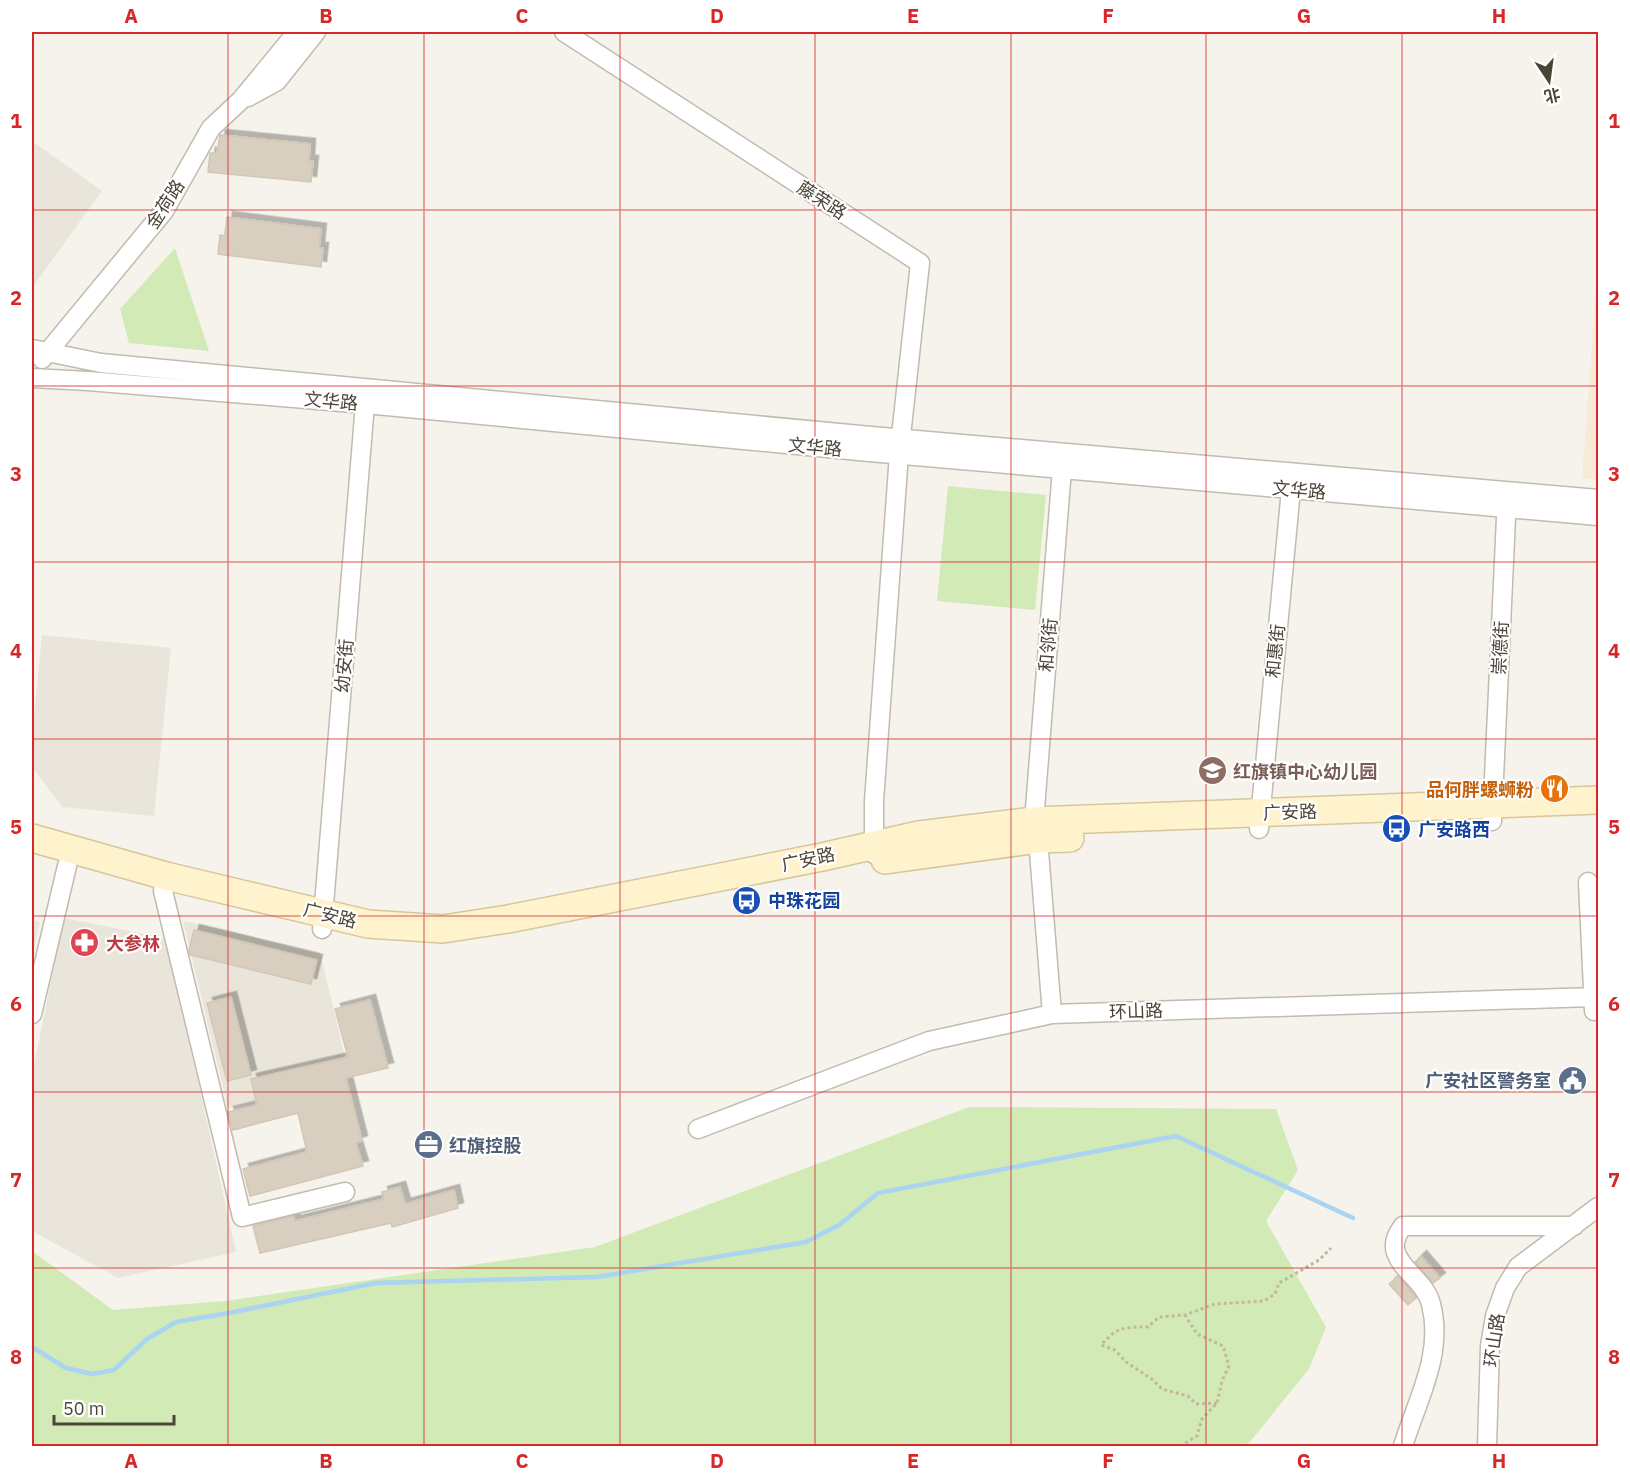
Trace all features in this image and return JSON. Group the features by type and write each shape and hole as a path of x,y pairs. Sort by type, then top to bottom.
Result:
{"street":[{"name":"金荷路","path":"32,377 39,351 164,211 211,128 242,100 297,32"},
{"path":"242,100 277,81 316,32"},
{"name":"藤荣路","path":"564,32 920,263 900,447"},
{"name":"文华路","path":"39,351 101,363 386,389 900,447 1062,469 1291,489 1507,499 1599,499"},
{"name":"文华路","path":"32,377 1507,499 1599,516"},
{"path":"365,404 386,389"},
{"name":"幼安街","path":"323,921 365,404"},
{"path":"874,853 874,801 900,447"},
{"name":"和邻街","path":"1052,1014 1036,830 1062,469"},
{"name":"和惠街","path":"1259,821 1291,489"},
{"name":"崇德街","path":"1492,813 1507,499"},
{"name":"广安路","path":"1492,813 1599,800"},
{"name":"广安路","path":"32,857 67,866 164,883 323,921 443,929 874,853 919,835 1492,813 1599,818"},
{"name":"广安路","path":"32,838 164,883"},
{"path":"32,1014 67,866"},
{"name":"环山路","path":"698,1129 929,1041 1052,1014 1594,1004 1588,882"},
{"path":"164,883 242,1217 345,1192"},
{"name":"环山路","path":"1487,1446 1490,1346 1495,1316 1504,1288 1518,1267 1599,1207"},
{"path":"1403,1446 1425,1386 1436,1339 1431,1301 1416,1279 1397,1258 1395,1236 1403,1226 1574,1226"}],"path":[{"path":"1217,1403 1196,1404 1188,1396 1162,1389 1153,1380 1126,1362 1115,1350 1101,1345 1112,1333 1128,1327 1148,1327 1160,1317 1185,1315 1215,1304 1264,1301 1275,1294 1279,1283 1319,1260 1331,1248"},
{"path":"1180,1446 1197,1436 1202,1419 1217,1403 1222,1381 1229,1366 1223,1346 1197,1334 1185,1315"}],"shaded area":[{"path":"32,141 102,191 32,288"},
{"path":"1598,264 1598,480 1582,478"},
{"path":"42,635 171,648 154,816 62,807 32,767 32,736"},
{"path":"64,918 166,938 236,1252 118,1278 32,1231 32,1075"},
{"path":"32,919 40,922 32,957"},
{"path":"183,921 320,952 350,1079 228,1108"}],"green space":[{"path":"175,248 209,351 129,343 120,309"},
{"path":"948,486 1046,495 1035,610 937,601"},
{"path":"969,1107 1276,1109 1298,1170 1266,1221 1326,1327 1309,1369 1249,1443 1241,1446 32,1446 32,1251 113,1310 225,1301 595,1247"}],"building":[{"path":"220,135 310,144 309,161 313,161 311,182 208,172 210,153 217,153"},
{"path":"227,217 321,229 319,248 323,248 321,267 218,254 220,235 225,236"},
{"path":"194,930 317,960 311,984 190,955"},
{"path":"231,997 251,1075 227,1081 207,1003"},
{"path":"370,1000 388,1068 346,1078 362,1141 356,1143 363,1166 250,1196 243,1169 307,1152 298,1113 233,1130 228,1112 257,1105 251,1079 348,1057 335,1009"},
{"path":"400,1187 405,1204 454,1190 458,1208 392,1227 391,1223 260,1253 253,1226 293,1216 295,1221 384,1199 382,1192"},
{"path":"1421,1256 1440,1278 1433,1283 1415,1262"},
{"path":"1398,1276 1416,1298 1408,1305 1389,1284"}],"waterway":[{"path":"32,1347 66,1368 92,1374 114,1370 147,1339 176,1322 376,1283 597,1277 806,1242 839,1225 878,1193 1176,1136 1353,1218"}],"place":[{"name":"红旗镇中心幼儿园","path":"1212,771"},
{"name":"品何胖螺蛳粉","path":"1555,789"},
{"name":"广安路西","path":"1397,829"},
{"name":"中珠花园","path":"747,900"},
{"name":"大参林","path":"85,943"},
{"name":"广安社区警务室","path":"1572,1080"},
{"name":"红旗控股","path":"428,1145"}]}
